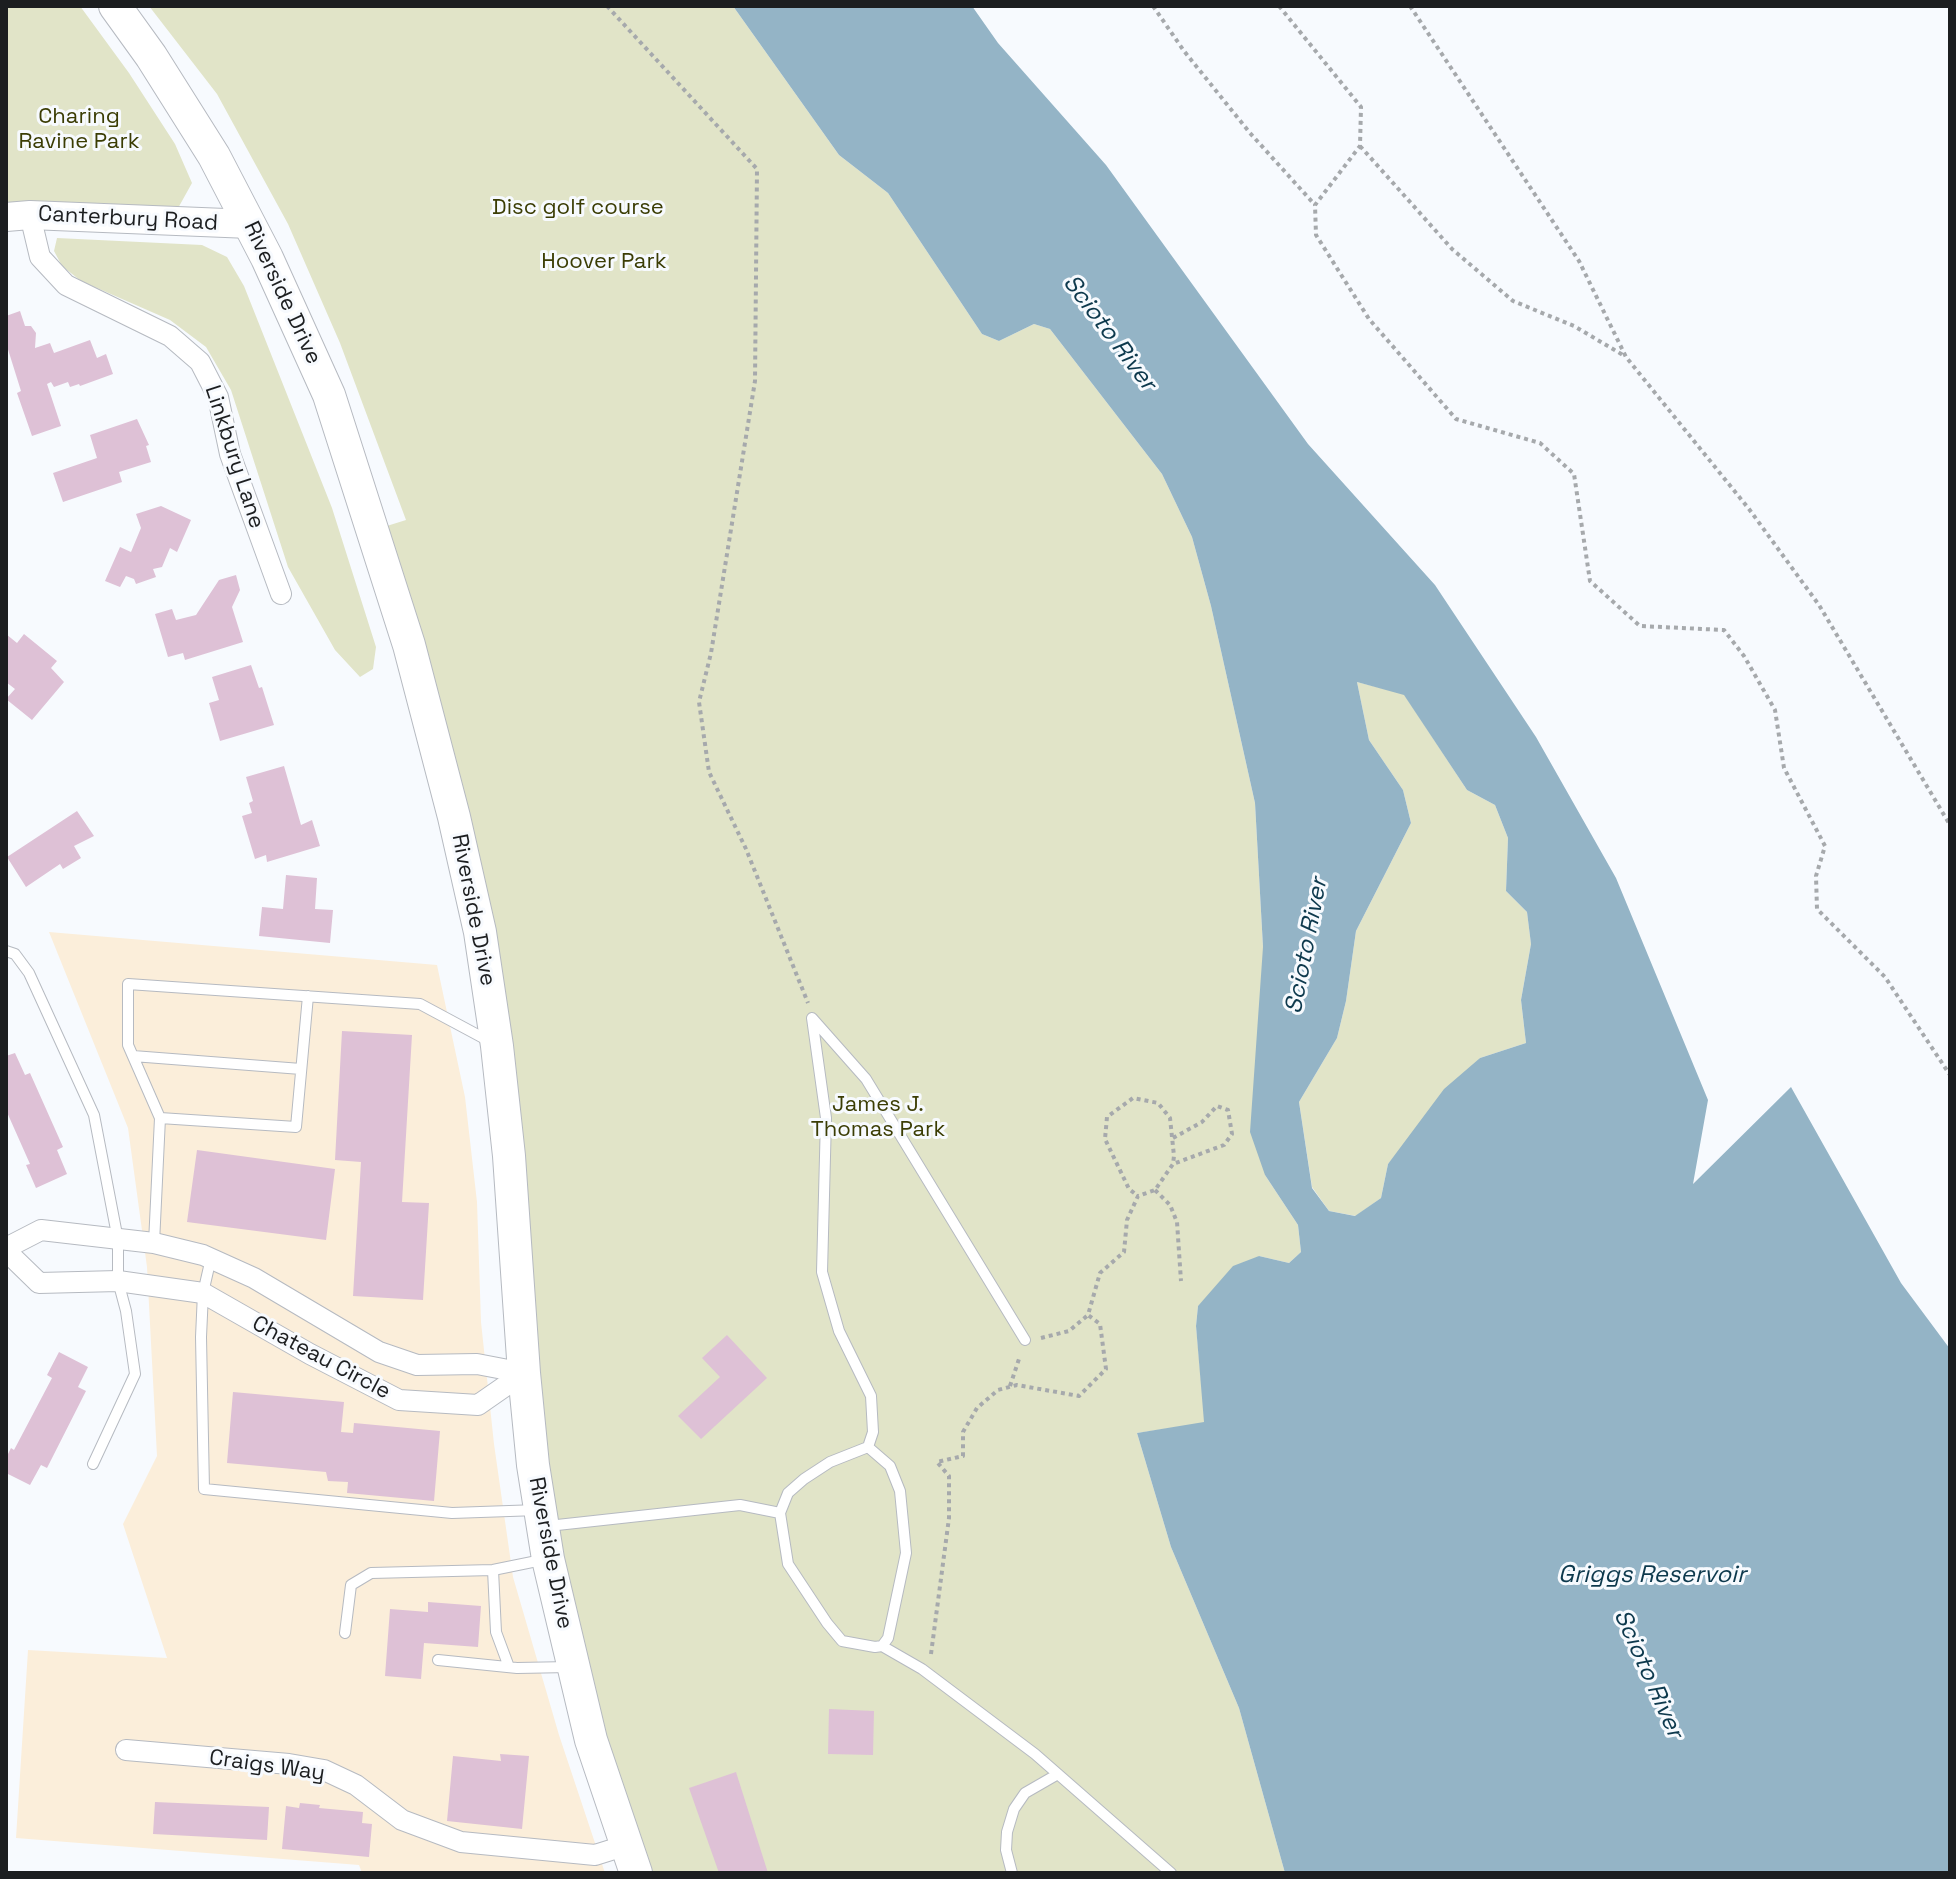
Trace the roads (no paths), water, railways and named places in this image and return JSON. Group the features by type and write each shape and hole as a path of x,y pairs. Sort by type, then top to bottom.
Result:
{"main road":[{"name":"Riverside Drive","path":"115,6 151,56 214,156 250,224 329,395 409,645 480,932 509,1156 524,1373 548,1559 591,1740 632,1859"}],"street":[{"name":"Canterbury Road","path":"18,216 250,224"},
{"name":"Linkbury Lane","path":"18,216 40,257 66,285 170,336 200,362 218,397 230,454 281,594"},
{"name":"Chateau Circle","path":"41,1230 154,1243 211,1258 254,1278 379,1352 417,1365 477,1364 524,1373 478,1405 399,1400 203,1293 118,1281 39,1283 6,1250 41,1230"},
{"name":"Craigs Way","path":"126,1750 289,1764 324,1770 356,1785 402,1820 461,1842 632,1859"}],"lane":[{"path":"6,951 15,954 29,973 94,1115 118,1240 118,1281 126,1311 135,1374 93,1464"},
{"path":"154,1243 160,1118 128,1045 128,984 420,1004 497,1046"},
{"path":"160,1118 296,1127 308,996"},
{"path":"868,1447 873,1432 871,1396 839,1331 822,1272 826,1118 812,1018 866,1079 1025,1340"},
{"path":"133,1056 301,1069"},
{"path":"211,1258 203,1293 201,1337 204,1489 452,1513 541,1518 740,1505 780,1513"},
{"path":"868,1447 830,1462 804,1479 788,1493 780,1513 788,1564 827,1623 842,1641 860,1646 882,1646 922,1669 1035,1754 1171,1873"},
{"path":"868,1447 890,1466 900,1491 904,1522 906,1553 888,1638 882,1646"},
{"path":"345,1633 351,1585 371,1573 493,1570 548,1559"},
{"path":"493,1570 496,1632 509,1667"},
{"path":"438,1660 509,1667 572,1667"},
{"path":"1012,1873 1006,1850 1007,1832 1014,1809 1025,1793 1058,1774"}],"water":[{"path":"733,6 972,6 998,43 1106,165 1308,444 1435,585 1536,737 1616,878 1708,1100 1693,1184 1791,1087 1901,1283 1950,1349 1950,1873 1285,1873 1239,1708 1171,1547 1137,1433 1204,1422 1196,1326 1198,1306 1233,1266 1259,1256 1289,1263 1301,1252 1298,1225 1265,1175 1250,1132 1263,947 1255,803 1211,606 1192,537 1162,474 1050,329 1034,324 999,341 982,334 888,193 839,155","holes":["1357,682 1404,695 1467,790 1495,805 1508,838 1506,891 1527,912 1531,944 1521,1000 1526,1043 1480,1058 1444,1089 1388,1164 1381,1198 1355,1216 1329,1211 1312,1188 1299,1102 1337,1038 1356,931 1411,823 1403,790 1369,740"]}],"park label":[{"name":"Charing Ravine Park","path":"79,130"},
{"name":"Disc golf course","path":"578,208"},
{"name":"Hoover Park","path":"604,262"},
{"name":"James J. Thomas Park","path":"878,1118"}],"water label":[{"name":"Scioto River","path":"1109,333"},
{"name":"Scioto River","path":"1307,946"},
{"name":"Griggs Reservoir","path":"1652,1575"},
{"name":"Scioto River","path":"1648,1674"}]}
